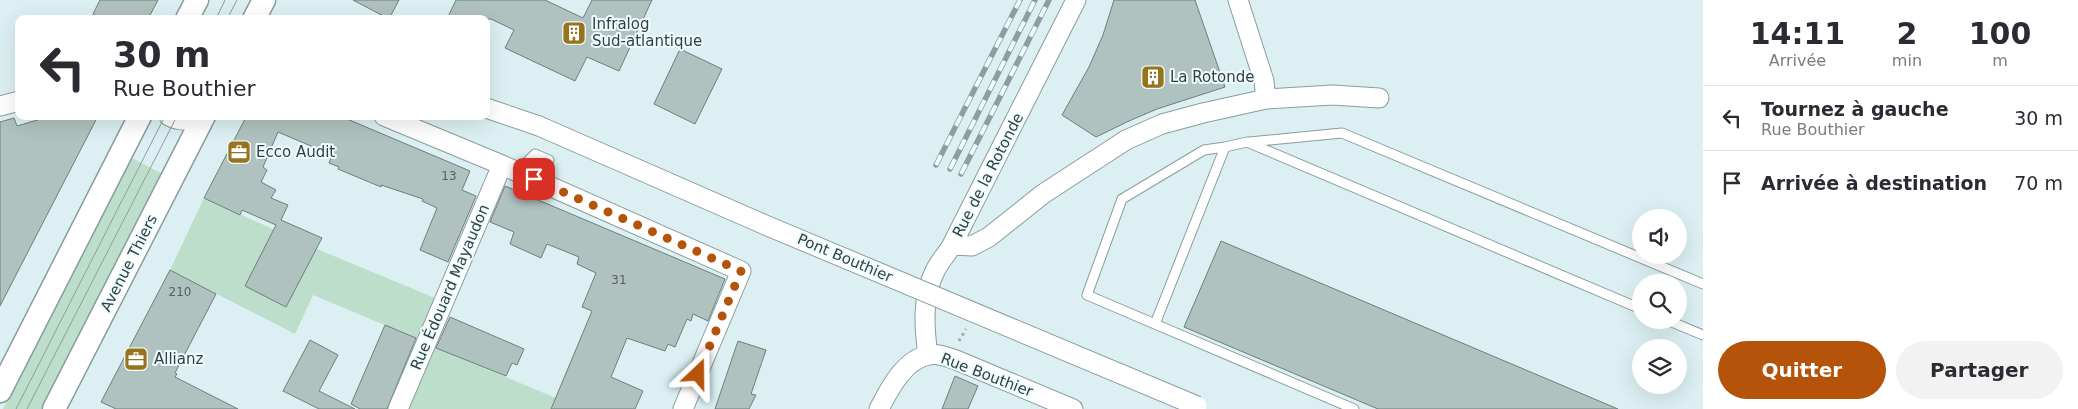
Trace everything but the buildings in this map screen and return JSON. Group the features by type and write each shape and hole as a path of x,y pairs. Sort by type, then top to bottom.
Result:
{"street":[{"path":"188,15 197,0"},
{"path":"256,15 264,0"},
{"name":"Rue de la Rotonde","path":"928,355 924,331 925,307 935,271 952,245 1076,0"},
{"path":"1238,0 1264,81 1266,99"},
{"path":"952,245 972,246 988,237 1043,194 1126,140 1170,122 1266,99 1333,95 1379,98"},
{"path":"0,106 15,102"},
{"name":"Pont Bouthier","path":"490,109 539,126 763,224 1200,407"},
{"path":"0,391 138,120"},
{"path":"175,120 192,120"},
{"name":"Avenue Thiers","path":"54,409 200,120"},
{"path":"394,120 510,168 741,271 683,409"},
{"name":"Rue Édouard Mayaudon","path":"398,409 510,168"},
{"path":"879,409 890,388 902,373 914,361 928,355"},
{"name":"Rue Bouthier","path":"928,355 941,355 956,360 1073,409"}],"lane":[{"path":"1354,409 1087,295 1122,199 1204,150 1247,142 1342,133 1703,284"},
{"path":"1247,142 1632,305"},
{"path":"1155,324 1225,147"},
{"path":"510,168 535,154 549,160"},
{"path":"1687,328 1703,335"}],"green space":[{"path":"132,158 163,174 41,409 3,409"},
{"path":"204,198 317,249 435,298 418,339 313,295 295,334 170,270"},
{"path":"434,347 556,398 551,409 407,409"}],"tram line":[{"path":"218,15 225,0"},
{"path":"229,15 237,0"},
{"path":"16,409 163,120"},
{"path":"27,409 175,120"}],"railway":[{"path":"936,165 1020,0"},
{"path":"950,169 1035,0"},
{"path":"961,174 1049,0"}],"place":[{"name":"Infralog Sud-atlantique","path":"574,33"},
{"name":"La Rotonde","path":"1153,77"},
{"name":"Ecco Audit","path":"239,152"},
{"name":"Allianz","path":"136,359"}],"route":[{"path":"534,179 741,271 698,374"}]}
